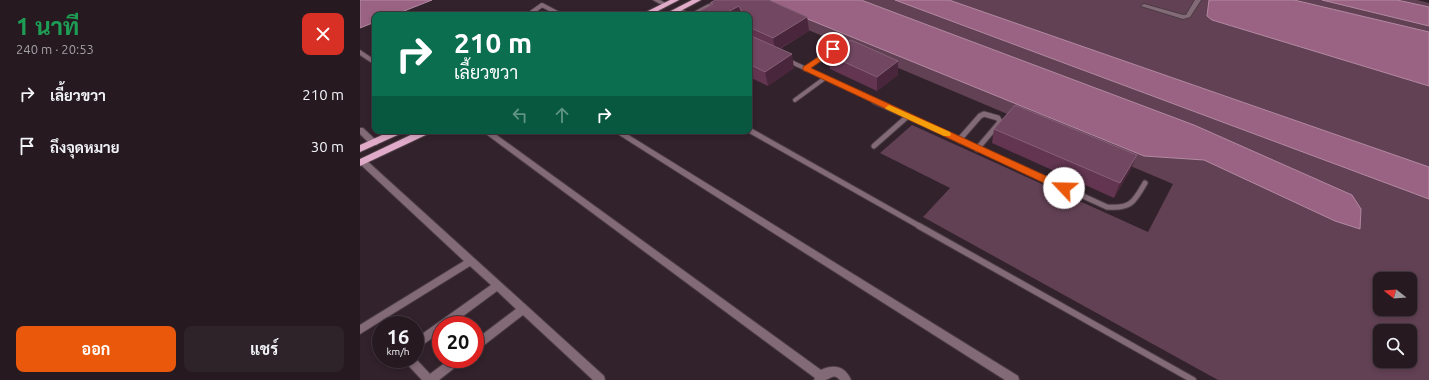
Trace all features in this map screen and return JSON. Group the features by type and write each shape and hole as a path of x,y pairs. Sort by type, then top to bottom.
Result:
{"main road":[{"path":"651,12 676,0"},
{"path":"674,12 698,0"},
{"path":"360,149 393,134"},
{"path":"362,162 421,134"}],"street":[{"path":"656,0 666,5"},
{"path":"1144,6 1183,18 1188,16 1198,0"},
{"path":"360,52 372,61"},
{"path":"360,130 374,143"},
{"path":"490,134 820,378 830,371 834,371 842,374 846,380"},
{"path":"622,134 1014,380"},
{"path":"362,162 600,380"},
{"path":"360,330 471,261"},
{"path":"456,316 498,285"},
{"path":"484,339 524,309"},
{"path":"418,368 430,380 446,368"}],"lane":[{"path":"532,12 542,5 555,12"},
{"path":"698,12 709,6"},
{"path":"678,10 682,12"},
{"path":"805,69 833,49"},
{"path":"784,59 977,149 1107,206 1120,209 1128,207 1134,202 1145,182"},
{"path":"795,100 825,78"},
{"path":"959,140 980,116 984,114 998,118 1000,122 977,149"},
{"path":"874,146 908,116"},
{"path":"752,132 1193,380"}],"shaded area":[{"path":"360,0 432,0 402,12 372,12 372,23 360,28"},
{"path":"737,0 1417,0 1429,3 1429,380 1218,380 923,217 950,188 880,153 912,125 1148,232 1173,184"},
{"path":"761,0 861,0 1194,125 1352,195 1361,209 1360,229 1335,221 1204,160 1144,156"},
{"path":"895,0 949,0 1429,167 1429,199"},
{"path":"1209,0 1294,0 1429,32 1429,86 1212,20 1207,16"},
{"path":"1322,0 1397,0 1429,7 1429,26"}],"building":[{"path":"715,0 769,0 807,17 773,38 752,28 752,12 742,12 739,6 728,12 698,12 713,4 710,3"},
{"path":"752,36 792,54 765,72 752,66"},
{"path":"851,40 898,61 877,77 829,55"},
{"path":"1015,105 1137,155 1120,183 994,129"}],"slow traffic":[{"path":"889,108 947,134"}],"route":[{"path":"833,49 805,69 1064,188"}]}
